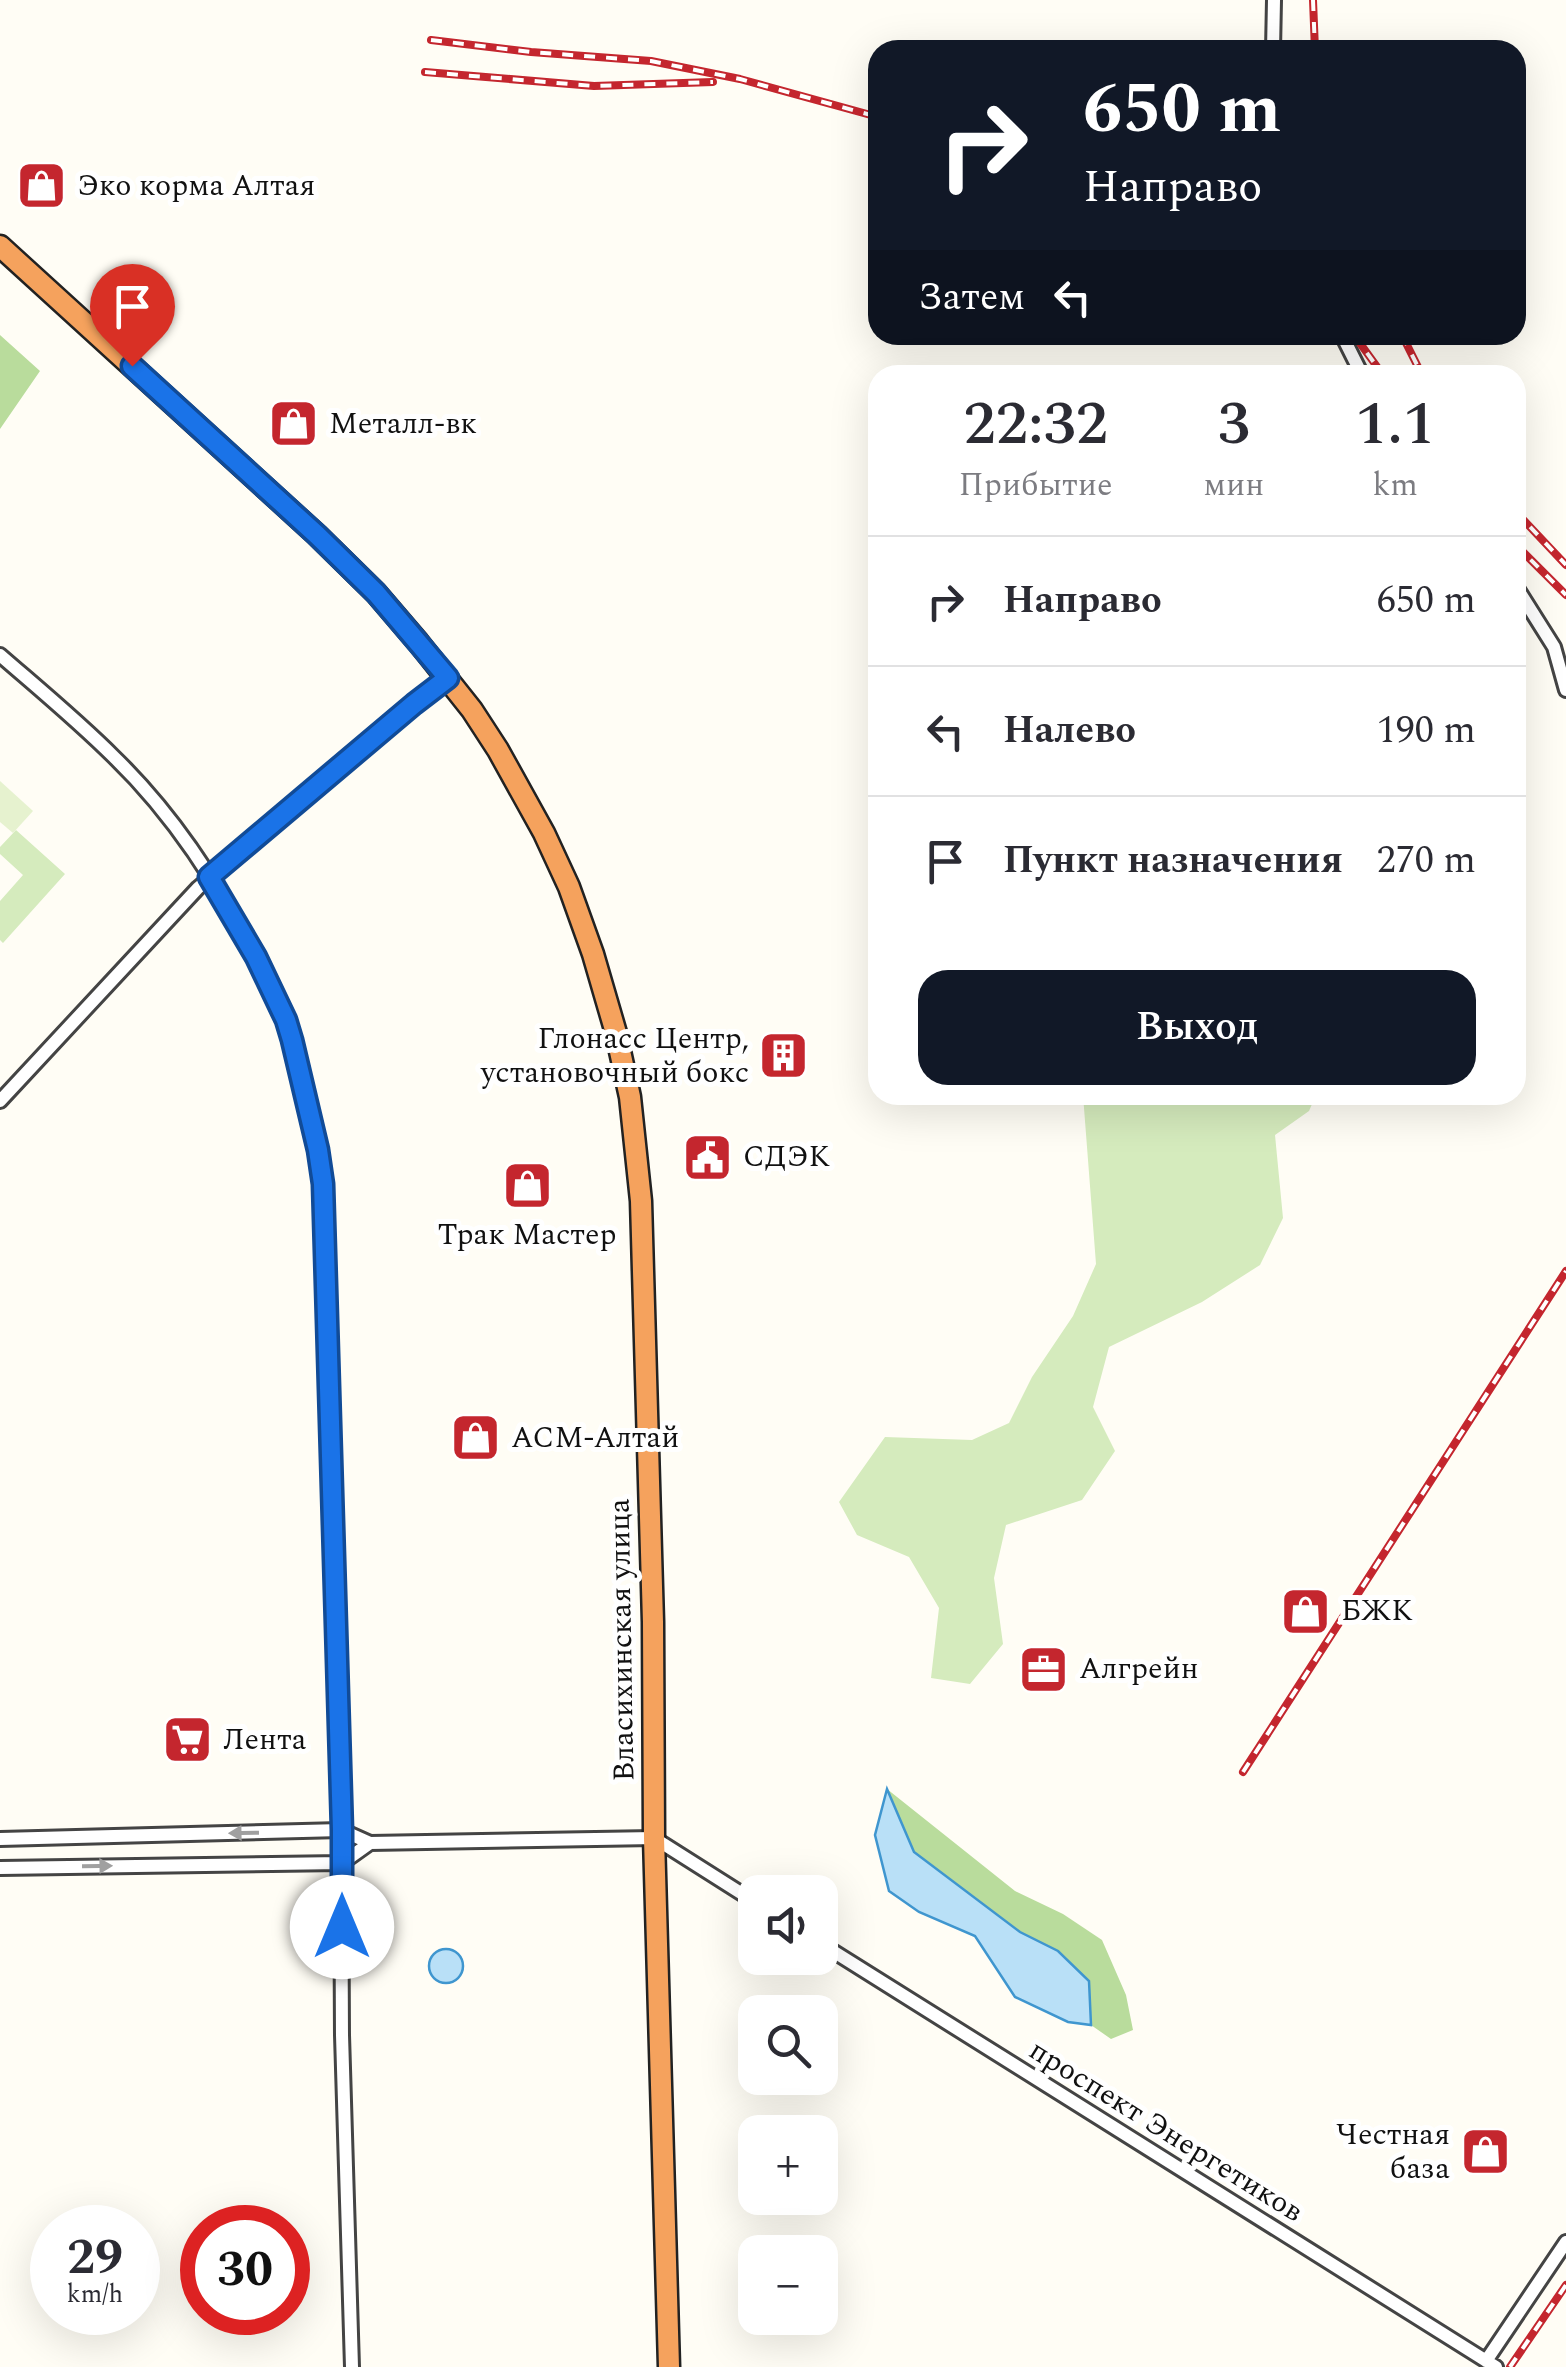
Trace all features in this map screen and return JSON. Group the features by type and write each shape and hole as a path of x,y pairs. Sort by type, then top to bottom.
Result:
{"highway":[{"name":"Власихинская улица","path":"0,246 317,535 376,593 448,678 498,750 544,832 569,887 603,986 630,1097 640,1175 644,1254 654,1838 669,2367"}],"street":[{"path":"1273,40 1274,0"},
{"path":"1526,602 1554,647 1566,690"},
{"path":"0,655 116,758 174,826 209,877 256,957 286,1020 318,1150 323,1184 342,1830 342,2035 352,2367"},
{"path":"0,1101 209,877 448,678"},
{"path":"0,1839 342,1830 370,1843 654,1838 738,1891"},
{"path":"0,1868 342,1863 370,1843"},
{"name":"проспект Энергетиков","path":"838,1954 1491,2364 1566,2242"}],"green space":[{"path":"0,335 40,371 0,429"},
{"path":"0,781 33,811 13,833 0,822"},
{"path":"16,830 65,874 3,943 0,901 23,875 0,854 0,847"},
{"path":"1084,1105 1312,1105 1275,1135 1283,1218 1260,1265 1202,1302 1109,1347 1093,1407 1115,1451 1082,1500 1006,1525 994,1578 1003,1644 970,1684 931,1678 939,1608 909,1557 857,1535 839,1502 885,1437 972,1440 1009,1423 1032,1377 1073,1316 1096,1264"},
{"path":"887,1789 1015,1891 1063,1914 1102,1940 1126,1995 1133,2030 1111,2039 1091,2025 1089,1981 1058,1951 1020,1932 914,1852"}],"water":[{"path":"887,1789 914,1852 1020,1932 1058,1951 1089,1981 1091,2025 1068,2022 1015,1997 975,1936 919,1912 889,1891 875,1835"},
{"path":"446,1949 458,1954 463,1966 458,1978 446,1983 434,1978 429,1966 434,1954"}],"railway":[{"path":"1313,0 1315,40"},
{"path":"431,40 651,61 740,79 868,114"},
{"path":"425,72 594,86 713,82"},
{"path":"1361,345 1376,365"},
{"path":"1407,345 1417,365"},
{"path":"1526,523 1566,565"},
{"path":"1526,555 1566,595"},
{"path":"1243,1772 1566,1271"},
{"path":"1510,2367 1566,2285"}],"place":[{"name":"Эко корма Алтая","path":"42,186"},
{"name":"Металл-вк","path":"294,424"},
{"name":"Глонасс Центр, установочный бокс","path":"784,1056"},
{"name":"СДЭК","path":"708,1157"},
{"name":"Трак Мастер","path":"527,1186"},
{"name":"АСМ-Алтай","path":"476,1438"},
{"name":"БЖК","path":"1306,1611"},
{"name":"Алгрейн","path":"1044,1669"},
{"name":"Лента","path":"188,1740"},
{"name":"Честная база","path":"1485,2152"}],"route":[{"path":"132,366 376,593 448,678 209,877 256,957 286,1020 323,1184 342,1927"}]}
